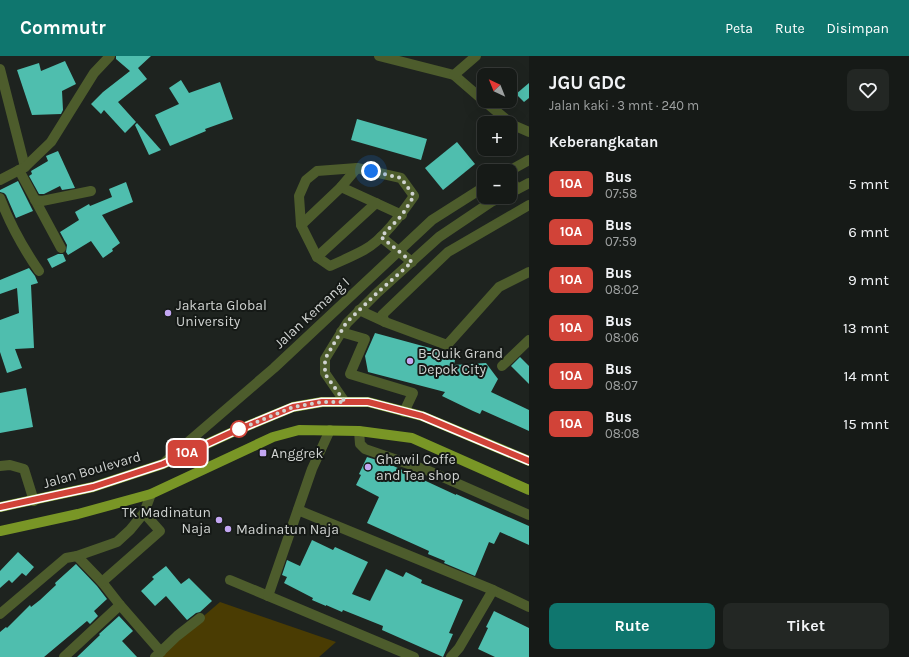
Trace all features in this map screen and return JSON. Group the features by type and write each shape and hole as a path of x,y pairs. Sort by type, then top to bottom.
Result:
{"main road":[{"name":"Jalan Boulevard","path":"0,507 93,487 163,464 235,431 293,407 322,402 368,402 422,416 529,461"},
{"path":"0,531 78,514 151,494 273,437 299,430 359,431 412,438 529,490"}],"street":[{"path":"0,180 22,168 51,142 94,73 110,56"},
{"path":"379,56 454,76 477,95"},
{"path":"454,76 476,56"},
{"path":"0,69 22,168 35,200 61,248"},
{"path":"492,108 513,125 529,132"},
{"path":"517,166 526,161"},
{"path":"301,226 342,187 356,168"},
{"path":"356,168 401,178 414,196 402,215 381,237 365,250 330,266 317,257 301,226 299,196 306,180 317,171 356,168"},
{"path":"517,189 529,183"},
{"path":"342,187 402,215"},
{"path":"35,200 42,201 91,191"},
{"name":"Jalan Kemang I","path":"163,464 274,368 432,220 477,191"},
{"path":"0,198 18,236 39,271"},
{"path":"317,257 376,203"},
{"path":"345,402 325,374 325,359 346,323 439,237 488,204"},
{"path":"385,322 382,315 448,252 529,205"},
{"path":"381,237 412,262"},
{"path":"359,310 385,322 447,345 499,287 529,272"},
{"path":"341,332 365,339 350,374 413,393 404,412"},
{"path":"502,366 529,340"},
{"path":"268,596 312,469 330,430"},
{"path":"359,431 360,444 365,449 429,471 529,515"},
{"path":"0,466 10,465 24,469 34,500"},
{"path":"0,614 66,558 116,542 130,530 144,513 151,494"},
{"path":"298,510 493,590 529,607"},
{"path":"102,582 160,531 144,513"},
{"path":"76,556 102,582 158,654 200,618"},
{"path":"230,580 414,657"},
{"path":"451,657 459,648 493,590"},
{"path":"64,657 120,605"}],"shaded area":[{"path":"220,602 336,642 319,657 156,657"}],"building":[{"path":"116,56 151,56 138,68 147,79 118,102 136,122 125,133 104,110 101,114 91,104 103,92 130,71 116,59"},
{"path":"65,61 76,84 62,91 63,110 61,114 32,115 17,70 39,63 41,71"},
{"path":"181,80 189,93 220,82 233,119 205,129 206,131 170,146 155,115 179,104 169,88"},
{"path":"529,83 529,98 524,102 517,93"},
{"path":"357,119 427,139 421,160 351,140"},
{"path":"137,123 161,150 149,155 135,125"},
{"path":"457,142 475,164 443,190 425,168"},
{"path":"58,151 75,188 62,190 60,186 44,194 39,194 29,176 32,174 31,171 48,161 46,156"},
{"path":"18,181 33,211 16,218 6,195 0,192 0,190"},
{"path":"126,182 133,202 102,215 120,243 112,249 113,251 103,258 91,241 68,255 66,252 67,245 60,232 79,220 75,212 89,204 90,206 112,197 109,189"},
{"path":"58,254 63,254 66,261 52,268 47,259"},
{"path":"29,268 38,283 31,285 34,348 15,349 22,368 7,373 0,352 0,320 19,313 17,288 0,294 0,280"},
{"path":"375,333 456,355 454,365 486,363 498,379 491,392 529,410 529,431 482,410 480,414 473,411 442,396 445,392 368,372 365,356"},
{"path":"520,357 529,366 529,384 511,366"},
{"path":"26,388 33,427 0,433 0,393"},
{"path":"367,457 387,463 456,495 529,526 529,545 500,532 494,544 489,542 475,576 444,563 445,561 428,554 429,551 367,523 379,497 356,485 361,475 359,474"},
{"path":"312,540 333,550 335,547 368,562 352,594 370,601 386,569 403,577 406,572 422,580 421,583 463,600 449,633 453,634 443,657 382,630 383,626 343,610 342,612 312,600 313,598 284,583 287,577 282,575 287,560 300,566"},
{"path":"18,552 34,567 26,576 22,573 12,583 9,580 0,588 0,571"},
{"path":"76,564 107,599 94,611 98,616 90,624 87,621 44,657 0,657 0,632 6,627 7,628 30,605 31,607 40,600 56,585 55,583"},
{"path":"166,566 181,584 189,578 212,601 200,612 196,613 187,620 166,596 155,606 141,591 154,579 152,577"},
{"path":"494,611 529,628 529,657 495,657 478,649"},
{"path":"119,616 133,631 122,641 137,657 77,657 100,635 99,634"}],"bus line":[{"name":"10A","path":"0,507 93,487 163,464 235,431 293,407 322,402 368,402 422,416 529,461"}],"place":[{"name":"Jakarta Global University","path":"168,313"},
{"name":"B-Quik Grand Depok City","path":"410,361"},
{"name":"Anggrek","path":"263,453"},
{"name":"Ghawil Coffe and Tea shop","path":"368,467"},
{"name":"TK Madinatun Naja","path":"219,520"},
{"name":"Madinatun Naja","path":"228,529"}],"route":[{"path":"239,429 235,431 293,407 322,402 345,402 325,374 325,359 346,323 412,262 381,237 402,215 414,196 401,178 371,171"}]}
